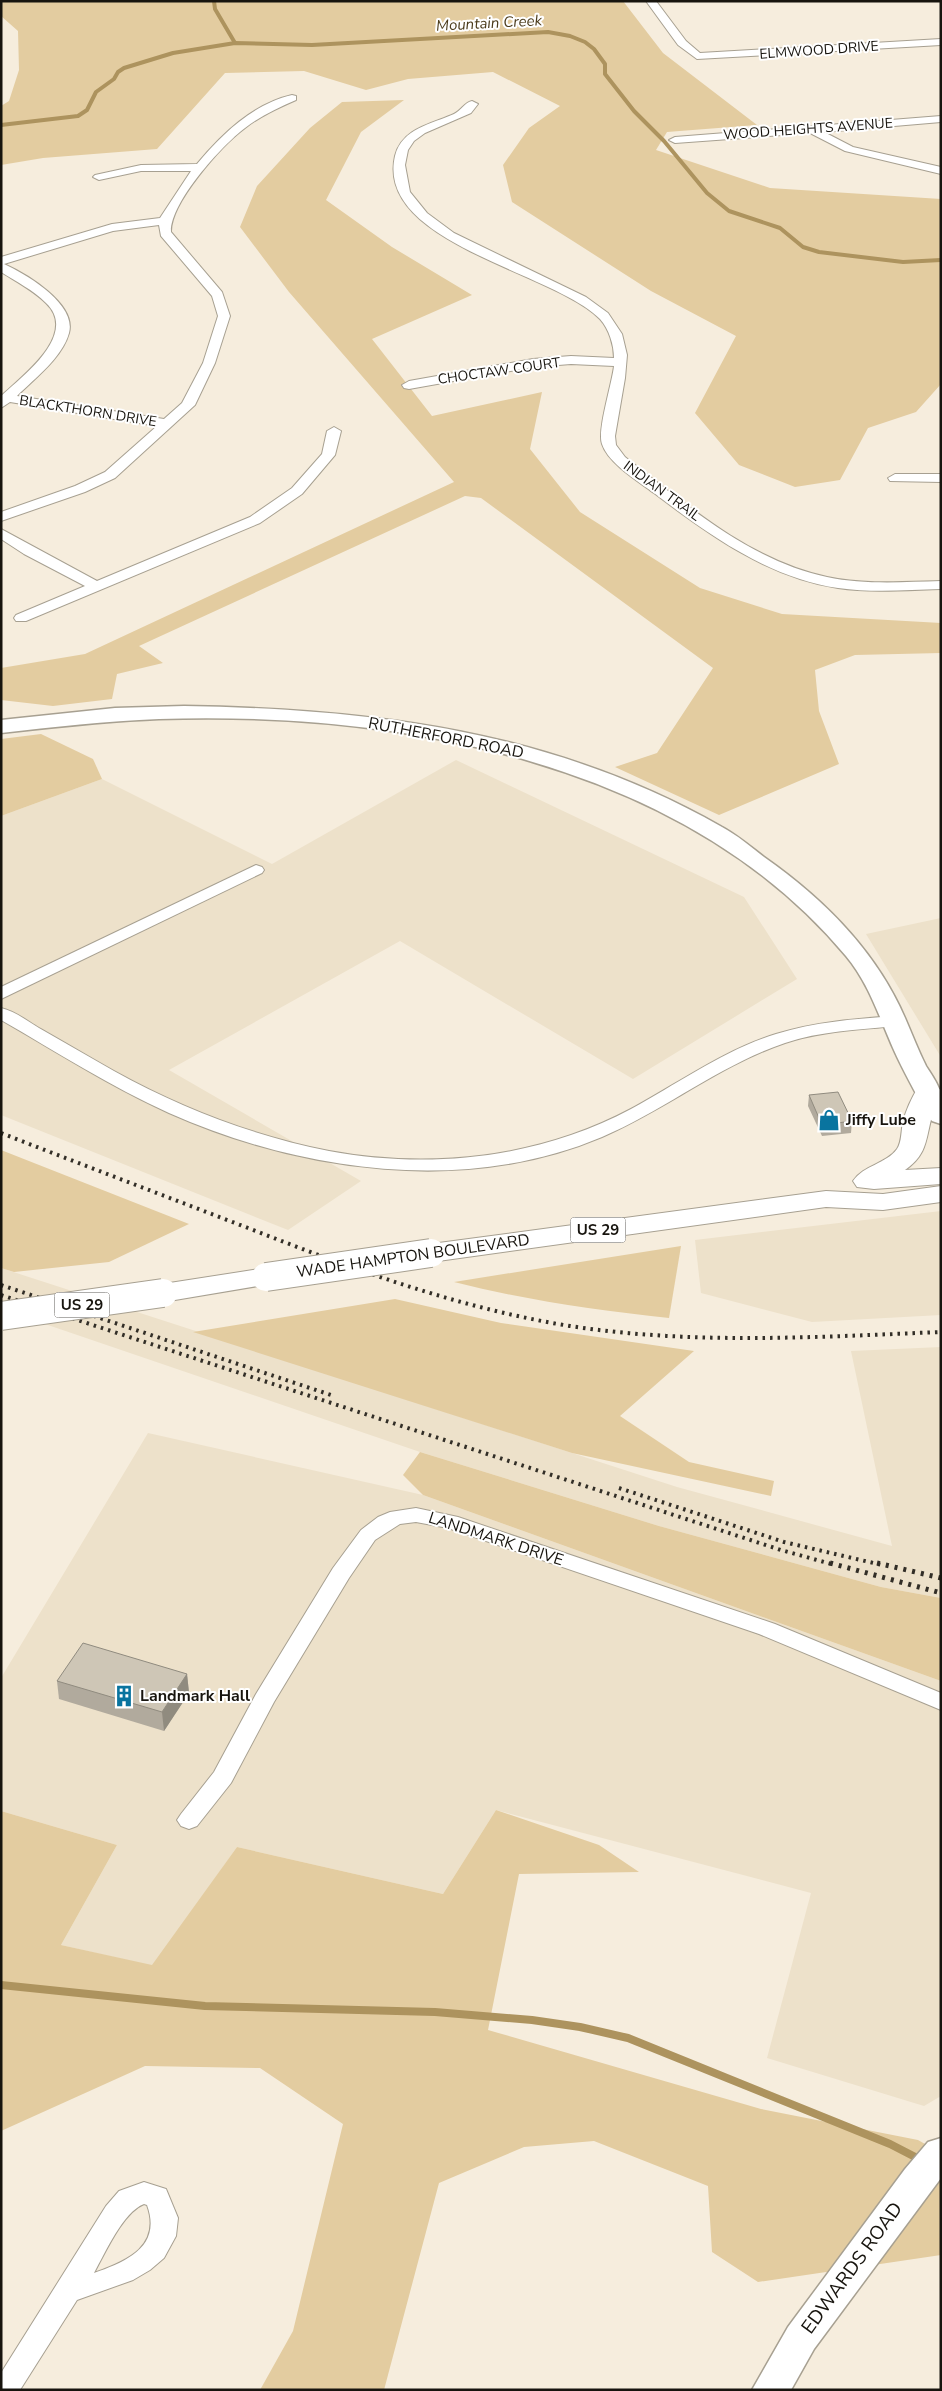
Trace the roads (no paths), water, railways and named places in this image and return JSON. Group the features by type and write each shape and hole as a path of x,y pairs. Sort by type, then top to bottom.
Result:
{"main road":[{"path":"867,1181 875,1174 900,1161 911,1149 915,1142 917,1119 934,1098"},
{"name":"WADE HAMPTON BOULEVARD","path":"826,1199 867,1181 933,1175 941,1176"},
{"name":"WADE HAMPTON BOULEVARD","path":"1,1316 430,1253 826,1199 883,1202 941,1194"}],"street":[{"name":"ELMWOOD DRIVE","path":"651,1 682,43 697,56 941,42"},
{"path":"1,517 80,489 110,475 188,405 218,340 224,316 218,295 165,233 165,221 178,199 223,140 240,125 263,111 292,98"},
{"name":"INDIAN TRAIL","path":"472,104 471,108 464,113 427,127 408,141 401,153 398,165 405,193 421,215 448,236 551,284 598,311 608,320 620,351 620,362 608,436 613,452 646,480 722,534 775,566 824,581 862,586 941,585"},
{"name":"WOOD HEIGHTS AVENUE","path":"674,140 941,119"},
{"path":"811,129 849,149 941,172"},
{"path":"99,177 141,168 202,167"},
{"path":"1,261 112,228 165,221"},
{"path":"1,267 26,280 49,296 58,306 65,322 62,337 53,352 5,401"},
{"name":"CHOCTAW COURT","path":"409,385 533,362 620,362"},
{"name":"BLACKTHORN DRIVE","path":"5,401 168,424"},
{"path":"21,618 196,546 271,511 298,491 328,455 331,450 334,431"},
{"path":"895,478 941,478"},
{"path":"1,533 29,551 96,586"},
{"name":"RUTHERFORD ROAD","path":"1,726 125,714 182,712 307,715 428,730 555,762 610,781 665,805 716,832 784,879 822,914 854,950 885,998 894,1021 934,1098 941,1116"},
{"path":"1,994 256,870"},
{"path":"1,1013 135,1090 214,1126 263,1142 312,1154 365,1162 414,1165 493,1160 563,1145 619,1122 744,1053 769,1042 818,1029 894,1021"},
{"name":"LANDMARK DRIVE","path":"189,1820 223,1777 264,1700 341,1573 368,1535 385,1522 398,1517 416,1515 451,1522 680,1598 767,1629 941,1702"},
{"name":"EDWARDS ROAD","path":"771,2390 801,2338 931,2163"},
{"path":"8,2375 68,2292"}],"waterway":[{"path":"214,1 215,9 235,43"},
{"name":"Mountain Creek","path":"235,43 312,45 548,32 570,36 585,42 594,49 605,64 605,74 634,111 664,141 707,193 729,211 780,228 803,247 819,252 903,262 941,260"},
{"name":"Mountain Creek","path":"1,125 78,116 87,110 96,92 114,79 118,72 124,68 173,53 235,43"},
{"path":"1,1985 205,2006 435,2012 532,2020 580,2027 628,2038 890,2144 921,2160"}],"railway":[{"path":"1,1133 366,1272 447,1298 528,1318 616,1332 709,1338 941,1332"},
{"path":"1,1285 331,1395"},
{"path":"1,1295 781,1550 835,1565"},
{"path":"619,1488 784,1542 882,1565"},
{"path":"830,1563 941,1593"},
{"path":"877,1563 941,1578"}],"place":[{"name":"Jiffy Lube","path":"829,1120"},
{"name":"Landmark Hall","path":"124,1696"}]}
